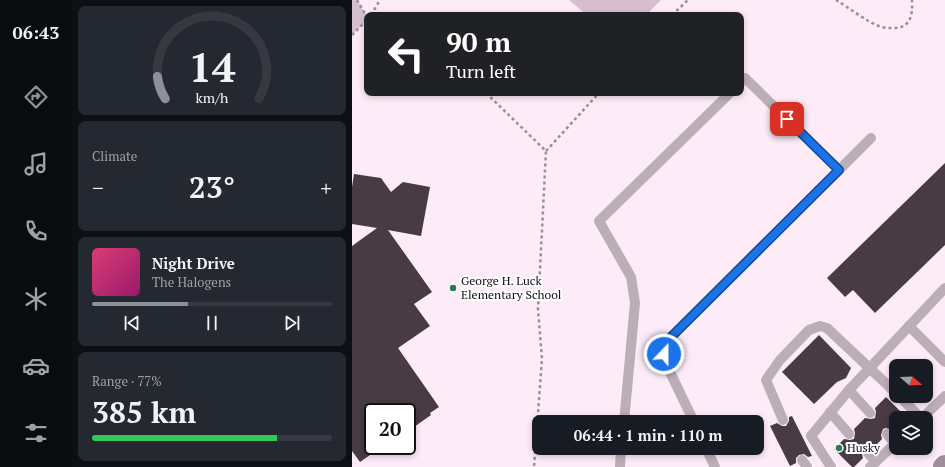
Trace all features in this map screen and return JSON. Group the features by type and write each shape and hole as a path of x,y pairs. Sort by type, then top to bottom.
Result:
{"lane":[{"path":"744,79 839,170"},
{"path":"625,415 635,303 631,277 600,221 727,96"},
{"path":"691,415 668,368 664,354 668,340 871,138"},
{"path":"831,467 811,436 849,390 945,288"},
{"path":"783,420 766,380 780,360 809,330 820,326 827,328 889,386"},
{"path":"909,326 945,362"},
{"path":"849,390 870,413"},
{"path":"930,411 944,399"},
{"path":"906,403 915,411"},
{"path":"830,412 849,434"},
{"path":"868,453 873,464 889,450"},
{"path":"620,467 621,455"},
{"path":"709,455 715,467"}],"path":[{"path":"358,0 364,12"},
{"path":"373,12 380,0"},
{"path":"675,12 688,0"},
{"path":"836,0 879,26 900,28 908,23 912,9 912,0"},
{"path":"352,35 364,23"},
{"path":"489,96 546,151"},
{"path":"534,467 542,359 538,309 546,151 597,96"}],"shaded area":[{"path":"352,0 357,0 364,12 364,23 352,35"},
{"path":"569,0 661,0 649,12 583,12"}],"building":[{"path":"945,163 945,245 875,313 853,290 845,297 827,278"},
{"path":"354,174 381,178 391,192 403,182 430,187 421,236 388,230 432,292 414,304 430,326 398,348 439,407 416,426 416,403 364,403 364,455 370,455 360,462 352,451 352,246 377,228 352,224 352,187"},
{"path":"819,335 851,368 846,378 837,382 814,404 782,372"},
{"path":"886,397 889,400 889,403 892,403 900,411 889,411 889,429 883,429 881,435 882,439 873,448 863,448 863,458 854,467 852,467 834,449 844,439 854,439 854,429 865,418 875,418 875,408"},
{"path":"792,416 812,456 808,457 804,454 799,455 796,458 796,463 790,466 770,426 777,423 782,426 786,426 789,421 789,417"}],"place":[{"name":"George H. Luck Elementary School","path":"453,288"},
{"name":"Husky","path":"839,448"}],"route":[{"path":"664,354 668,340 839,170 787,119"}]}
